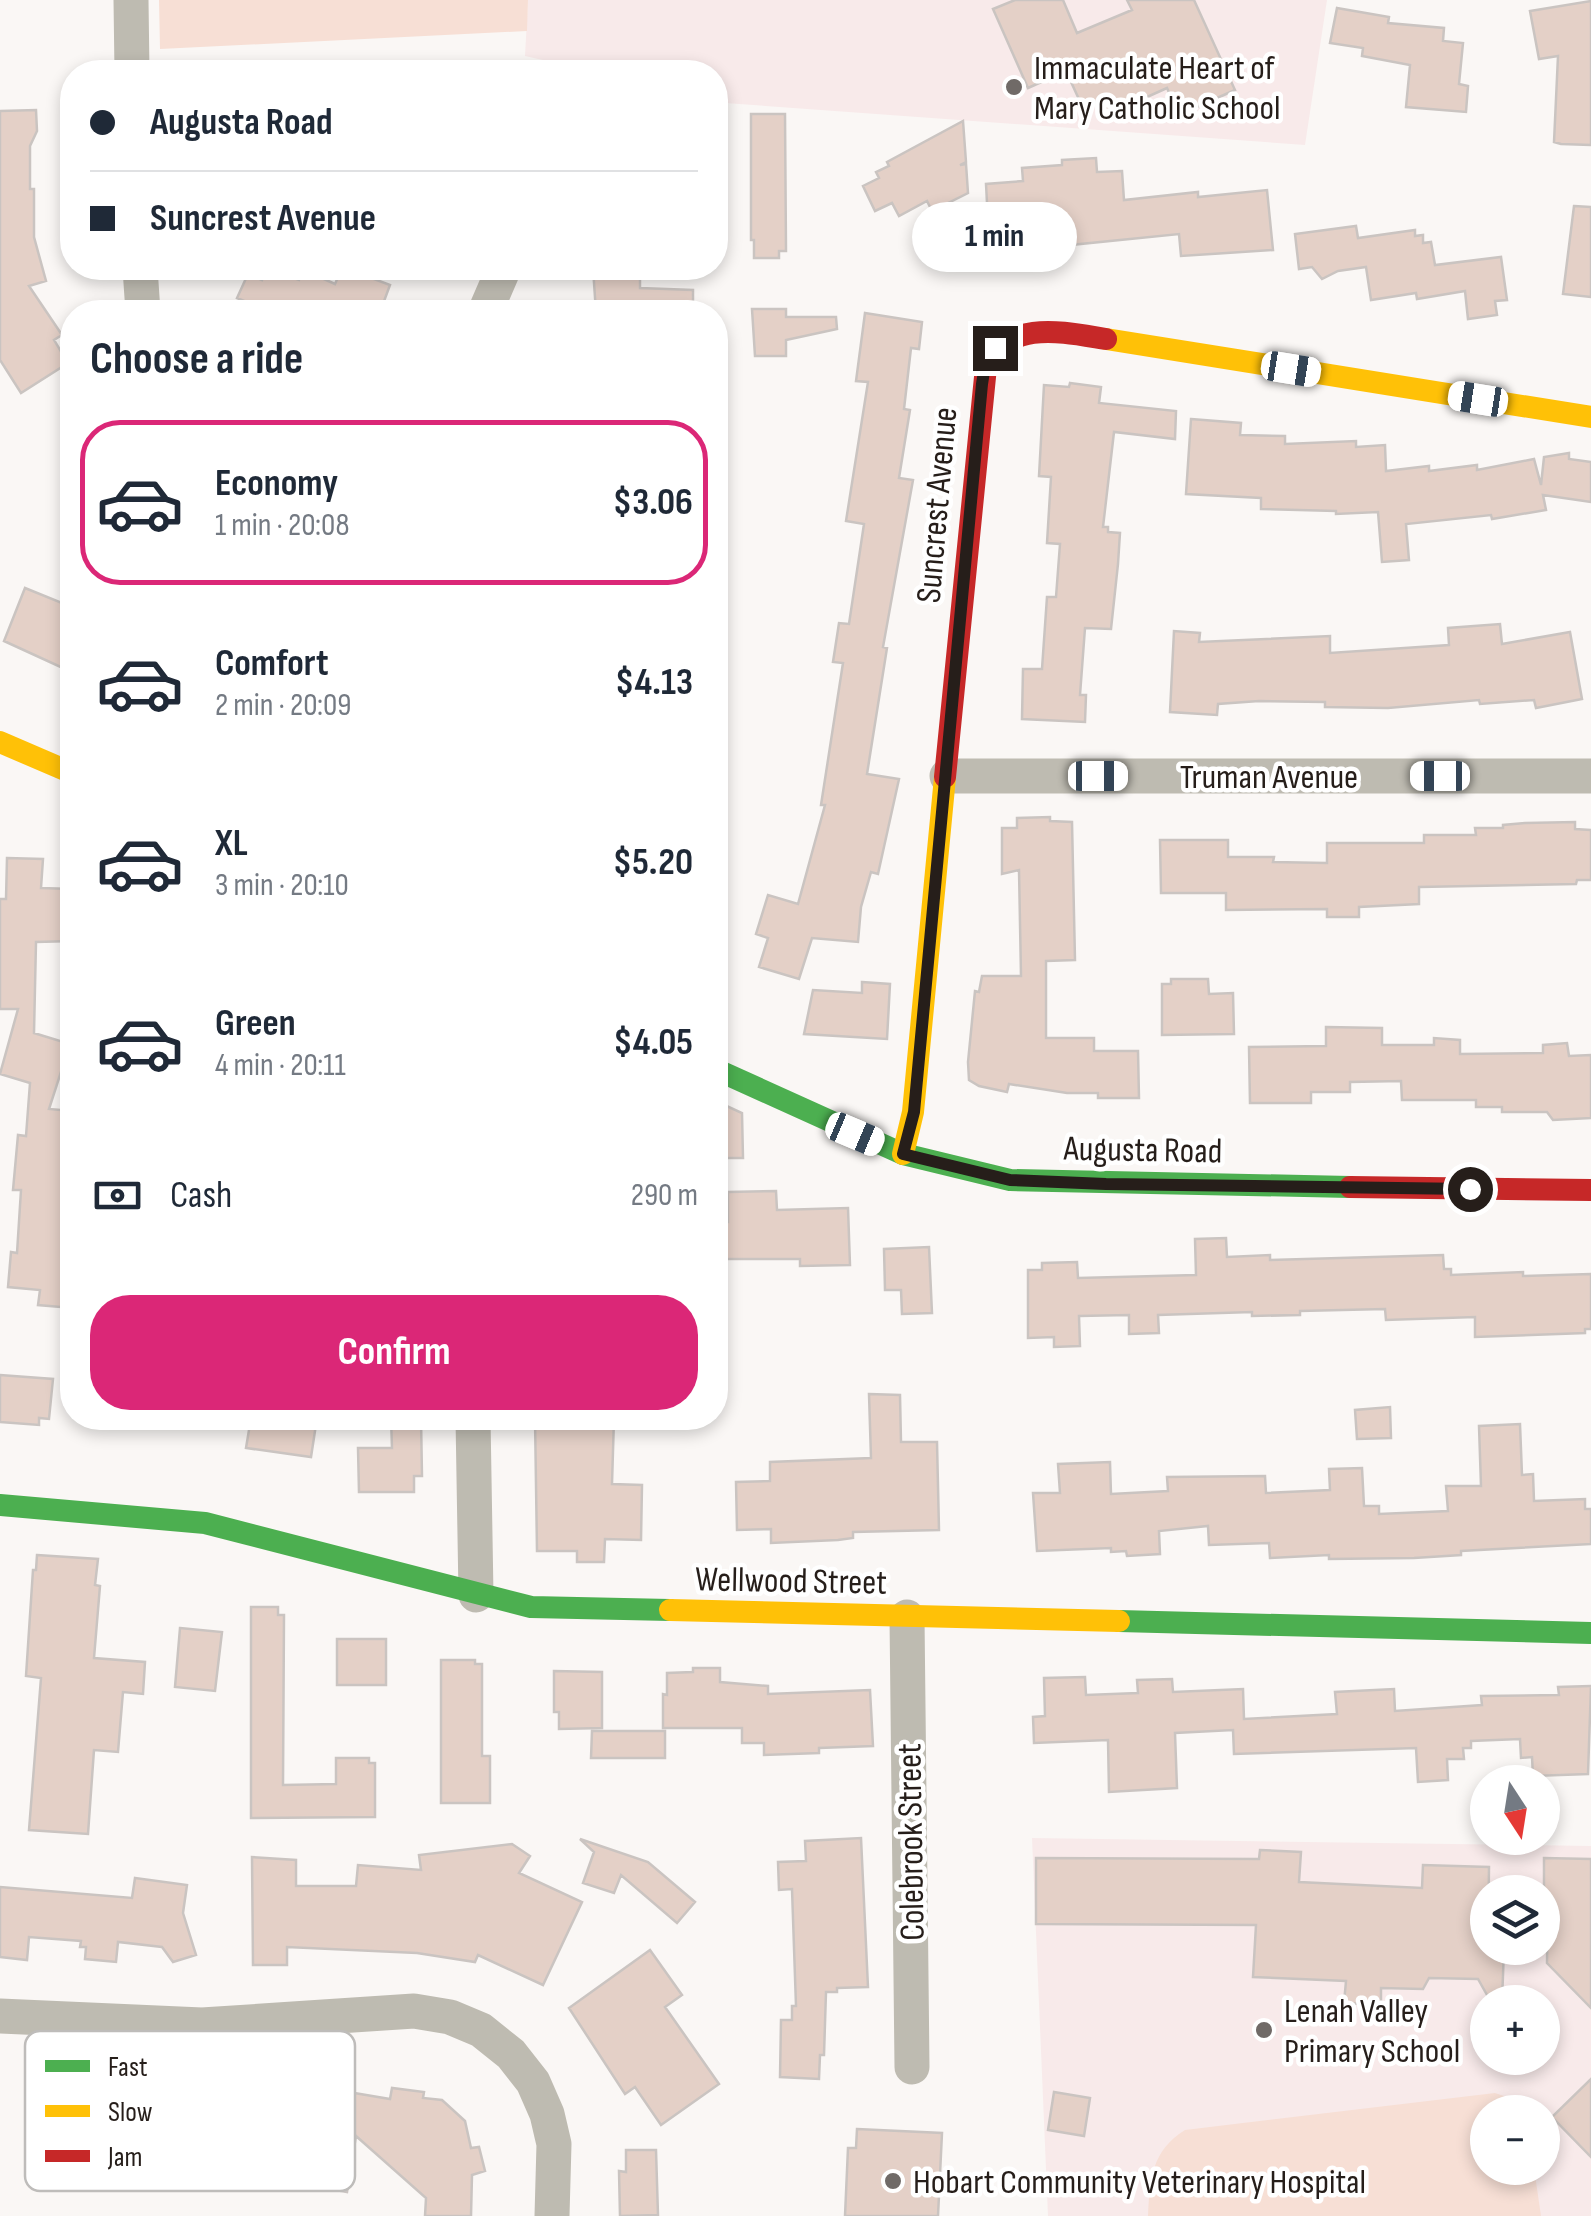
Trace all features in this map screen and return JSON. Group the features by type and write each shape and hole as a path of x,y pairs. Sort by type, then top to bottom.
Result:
{"street":[{"path":"131,0 132,60"},
{"name":"Suncrest Avenue","path":"903,1154 914,1112 982,384 985,365 995,348 1015,335 1038,331 1066,333 1591,417"},
{"path":"0,742 60,768"},
{"name":"Truman Avenue","path":"947,776 1591,776"},
{"name":"Augusta Road","path":"728,1075 903,1154 1010,1180 1591,1190"},
{"path":"474,1430 476,1596"},
{"name":"Wellwood Street","path":"0,1505 205,1523 476,1596 531,1607 1591,1633"},
{"name":"Colebrook Street","path":"907,1618 912,2067"},
{"path":"0,2016 202,2025 395,2012 450,2017 482,2030 511,2054 533,2082 554,2144 552,2216"}],"shaded area":[{"path":"159,0 528,0 527,31 160,49"},
{"name":"Immaculate Heart of Mary Catholic School","path":"528,0 1327,0 1305,145 728,103 728,60 543,60 525,56"},
{"name":"Lenah Valley Primary School","path":"1032,1838 1470,1844 1470,1855 1560,1855 1560,1846 1591,1846 1591,2216 1048,2216"},
{"path":"1470,2096 1470,2185 1536,2185 1541,2216 1148,2216 1154,2167 1165,2147 1185,2130"}],"building":[{"path":"1015,0 1063,0 1077,33 1132,10 1127,0 1194,0 1235,90 1179,115 1167,88 1107,115 1101,100 1083,108 1066,71 1028,88 993,9"},
{"path":"1591,1 1591,145 1561,144 1554,142 1558,56 1539,59 1530,11"},
{"path":"1337,8 1389,17 1388,23 1444,28 1443,41 1463,43 1459,84 1468,86 1466,112 1406,107 1410,65 1362,56 1363,48 1330,43"},
{"path":"36,110 37,131 30,146 30,189 34,189 34,237 46,281 29,286 60,332 54,340 60,350 60,368 21,393 0,360 0,111"},
{"path":"751,114 785,114 786,251 779,251 779,258 754,258"},
{"path":"963,121 966,162 960,165 966,164 968,193 932,211 927,201 899,216 892,203 875,211 863,186 879,178 876,172 889,166 887,162"},
{"path":"1096,158 1097,172 1122,171 1124,200 1267,190 1273,250 1181,256 1179,234 1070,245 1070,236 1031,239 1031,230 1005,231 1004,221 988,222 986,184 1023,181 1022,168"},
{"path":"1574,206 1591,207 1591,297 1563,294"},
{"path":"1356,226 1358,238 1415,230 1415,236 1423,235 1423,243 1431,242 1435,265 1501,257 1507,300 1495,301 1497,315 1468,319 1465,291 1417,299 1416,293 1371,300 1366,267 1338,271 1322,279 1312,267 1299,269 1295,234"},
{"path":"245,280 326,280 335,284 337,280 377,280 390,285 384,300 237,298"},
{"path":"594,280 640,280 640,288 693,290 693,300 595,300"},
{"path":"752,309 786,309 786,317 836,317 837,329 786,340 786,356 755,356"},
{"path":"865,313 922,322 919,349 911,348 904,409 910,410 899,478 913,480 883,647 887,648 867,774 899,779 878,874 871,872 861,907 858,942 812,938 799,979 759,967 768,938 756,934 768,895 798,904 825,805 821,805 843,663 833,662 839,623 849,624 864,524 846,521 868,382 856,381"},
{"path":"1070,383 1101,387 1099,403 1176,411 1175,439 1114,432 1103,527 1108,527 1108,532 1120,533 1118,564 1111,629 1085,628 1080,695 1086,695 1085,722 1022,719 1023,669 1042,669 1047,597 1056,597 1060,544 1047,543 1051,477 1039,476 1044,385 1069,387"},
{"path":"1191,419 1241,423 1240,435 1285,436 1285,444 1356,441 1356,447 1385,445 1386,471 1477,465 1477,470 1534,459 1541,485 1544,457 1569,453 1569,459 1591,462 1591,502 1543,495 1546,510 1492,519 1491,515 1406,524 1409,560 1382,562 1378,512 1336,514 1261,509 1261,498 1186,494"},
{"path":"25,588 60,602 60,667 4,641"},
{"path":"1500,624 1502,644 1570,632 1582,699 1536,708 1534,700 1480,704 1479,700 1388,708 1259,701 1218,704 1217,715 1170,712 1174,631 1200,633 1199,642 1330,636 1330,653 1449,645 1448,628"},
{"path":"1050,817 1050,821 1072,822 1075,960 1046,961 1046,1038 1094,1038 1094,1051 1138,1051 1139,1098 1098,1098 1098,1093 1067,1093 1009,1084 1007,1092 969,1080 975,991 979,992 982,976 1021,976 1019,870 1002,874 1002,828 1017,828 1017,818"},
{"path":"1575,822 1575,829 1591,830 1591,880 1577,880 1576,884 1419,887 1419,904 1359,907 1359,917 1327,917 1327,909 1226,910 1226,893 1161,893 1160,840 1228,840 1228,857 1327,863 1327,843 1424,843 1424,835 1476,835 1475,828"},
{"path":"7,858 43,859 41,888 60,889 60,941 36,942 34,1033 60,1041 60,1075 49,1109 60,1110 60,1307 38,1305 40,1290 8,1287 11,1252 17,1253 21,1190 13,1190 18,1135 26,1136 30,1083 0,1074 18,1009 0,1009 0,899 6,899"},
{"path":"1171,979 1208,979 1209,994 1233,993 1234,1034 1162,1035 1162,984 1171,984"},
{"path":"862,982 890,984 887,1039 804,1034 813,990 862,993"},
{"path":"1326,1027 1382,1028 1382,1045 1434,1045 1434,1038 1460,1040 1460,1054 1543,1053 1543,1045 1567,1043 1569,1056 1591,1055 1591,1118 1553,1120 1547,1112 1502,1112 1502,1107 1476,1107 1476,1100 1402,1100 1401,1081 1350,1082 1350,1092 1311,1092 1311,1103 1250,1103 1249,1047 1326,1046"},
{"path":"728,1107 742,1113 743,1158 728,1158"},
{"path":"776,1191 777,1210 848,1208 850,1265 800,1266 800,1259 728,1259 728,1192"},
{"path":"1226,1238 1227,1257 1270,1255 1270,1260 1443,1255 1444,1269 1451,1269 1451,1275 1591,1274 1591,1329 1585,1329 1585,1333 1475,1337 1475,1317 1386,1320 1385,1309 1300,1311 1300,1315 1158,1315 1159,1333 1129,1334 1129,1315 1079,1316 1080,1346 1054,1347 1054,1337 1028,1338 1028,1270 1042,1270 1042,1263 1077,1262 1078,1278 1196,1275 1195,1239"},
{"path":"929,1247 932,1313 902,1314 901,1290 885,1290 884,1249"},
{"path":"0,1375 53,1379 49,1419 39,1418 39,1425 0,1422"},
{"path":"869,1394 900,1395 901,1442 937,1442 939,1530 853,1532 853,1538 771,1543 771,1529 737,1530 736,1482 770,1481 770,1462 871,1458"},
{"path":"1390,1407 1391,1438 1357,1439 1355,1410"},
{"path":"1520,1424 1522,1475 1533,1474 1534,1501 1585,1499 1585,1509 1591,1509 1591,1544 1461,1551 1461,1555 1414,1558 1270,1558 1269,1543 1209,1545 1208,1526 1159,1531 1160,1554 1127,1556 1126,1551 1111,1552 1111,1548 1037,1551 1033,1493 1060,1493 1058,1464 1110,1462 1111,1494 1168,1491 1167,1477 1265,1476 1266,1493 1330,1490 1329,1469 1362,1468 1364,1506 1379,1506 1379,1514 1448,1511 1446,1486 1481,1486 1479,1426"},
{"path":"249,1430 315,1430 311,1457 246,1448"},
{"path":"391,1430 421,1430 422,1476 414,1476 414,1492 359,1492 358,1448 392,1448"},
{"path":"535,1430 614,1430 612,1484 642,1485 641,1540 605,1539 604,1562 577,1562 577,1551 537,1551"},
{"path":"37,1555 98,1559 95,1585 100,1586 94,1658 145,1662 143,1694 123,1692 118,1752 94,1750 88,1834 29,1830 41,1678 26,1676"},
{"path":"251,1607 278,1607 278,1615 284,1615 283,1785 336,1784 336,1758 369,1758 369,1763 375,1763 375,1817 251,1818"},
{"path":"180,1628 222,1632 215,1691 175,1687"},
{"path":"337,1639 386,1639 386,1685 337,1685"},
{"path":"441,1660 475,1660 475,1664 482,1664 482,1756 490,1756 490,1803 441,1803"},
{"path":"693,1668 720,1668 720,1682 768,1686 768,1694 870,1690 873,1746 764,1755 764,1743 742,1743 742,1728 663,1728 667,1673 693,1672"},
{"path":"554,1671 602,1672 602,1728 559,1729 559,1712 554,1712"},
{"path":"1085,1677 1086,1695 1138,1693 1137,1680 1172,1679 1173,1692 1243,1689 1244,1719 1337,1714 1335,1692 1394,1689 1395,1711 1482,1705 1481,1696 1559,1695 1558,1687 1591,1686 1588,1774 1560,1775 1560,1765 1532,1765 1532,1757 1521,1758 1520,1739 1471,1741 1471,1748 1463,1748 1464,1759 1447,1759 1448,1780 1418,1782 1416,1748 1234,1754 1233,1730 1175,1733 1177,1788 1109,1792 1108,1740 1034,1743 1033,1717 1045,1716 1044,1678"},
{"path":"592,1731 665,1731 665,1758 591,1758"},
{"path":"861,1838 868,1987 826,1992 824,2055 820,2055 819,2079 780,2077 781,2020 792,2020 792,2006 796,2006 792,1889 779,1890 778,1862 806,1861 805,1841"},
{"path":"580,1839 648,1862 695,1902 677,1923 621,1875 614,1893 583,1883 594,1852"},
{"path":"512,1844 530,1856 519,1873 582,1902 543,1985 478,1955 475,1962 417,1953 287,1947 287,1965 253,1965 252,1857 296,1860 296,1886 356,1886 358,1865 421,1870 419,1855"},
{"path":"1260,1850 1301,1852 1299,1882 1422,1888 1423,1865 1489,1867 1489,1875 1470,1875 1470,1965 1503,1965 1503,1985 1481,1985 1478,1979 1429,1978 1423,1989 1381,1988 1381,2005 1344,2003 1346,1981 1253,1977 1256,1925 1036,1924 1036,1858 1259,1859"},
{"path":"1544,1858 1591,1859 1591,2008 1549,1965 1560,1965 1560,1875 1544,1875"},
{"path":"135,1878 187,1885 183,1913 196,1955 173,1962 162,1947 118,1942 116,1962 85,1959 86,1947 80,1947 81,1941 29,1937 27,1960 0,1957 0,1887 132,1898"},
{"path":"650,1950 682,1995 665,2007 719,2084 661,2125 635,2087 625,2094 569,2008"},
{"path":"1591,2079 1591,2157 1560,2125 1560,2109"},
{"path":"392,2088 424,2092 423,2098 442,2100 465,2121 471,2148 479,2147 485,2171 472,2175 471,2216 425,2216 426,2198 356,2136 355,2142 355,2093 390,2099"},
{"path":"1054,2092 1090,2098 1084,2136 1048,2130"},
{"name":"Hobart Community Veterinary Hospital","path":"857,2129 942,2133 938,2216 845,2216 848,2148 856,2148"},
{"path":"626,2150 656,2150 658,2215 620,2216 619,2171 626,2172"}],"traffic: fast":[{"path":"728,1075 903,1154 1010,1180 1350,1187"},
{"path":"0,1505 205,1523 531,1607 670,1610"},
{"path":"1119,1621 1591,1633"}],"traffic: slow":[{"path":"1106,339 1591,417"},
{"path":"0,742 60,768"},
{"path":"903,1154 913,1112 945,777"},
{"path":"670,1610 1119,1621"}],"traffic: jam":[{"path":"945,777 986,367 1008,341 1022,335 1055,332 1106,339"},
{"path":"1350,1187 1591,1190"}],"place":[{"name":"Immaculate Heart of Mary Catholic School","path":"1014,87"},
{"name":"Lenah Valley Primary School","path":"1264,2030"},
{"name":"Hobart Community Veterinary Hospital","path":"893,2181"}],"route":[{"path":"995,348 985,365 982,384 914,1112 903,1154 1010,1180 1470,1189"}]}
